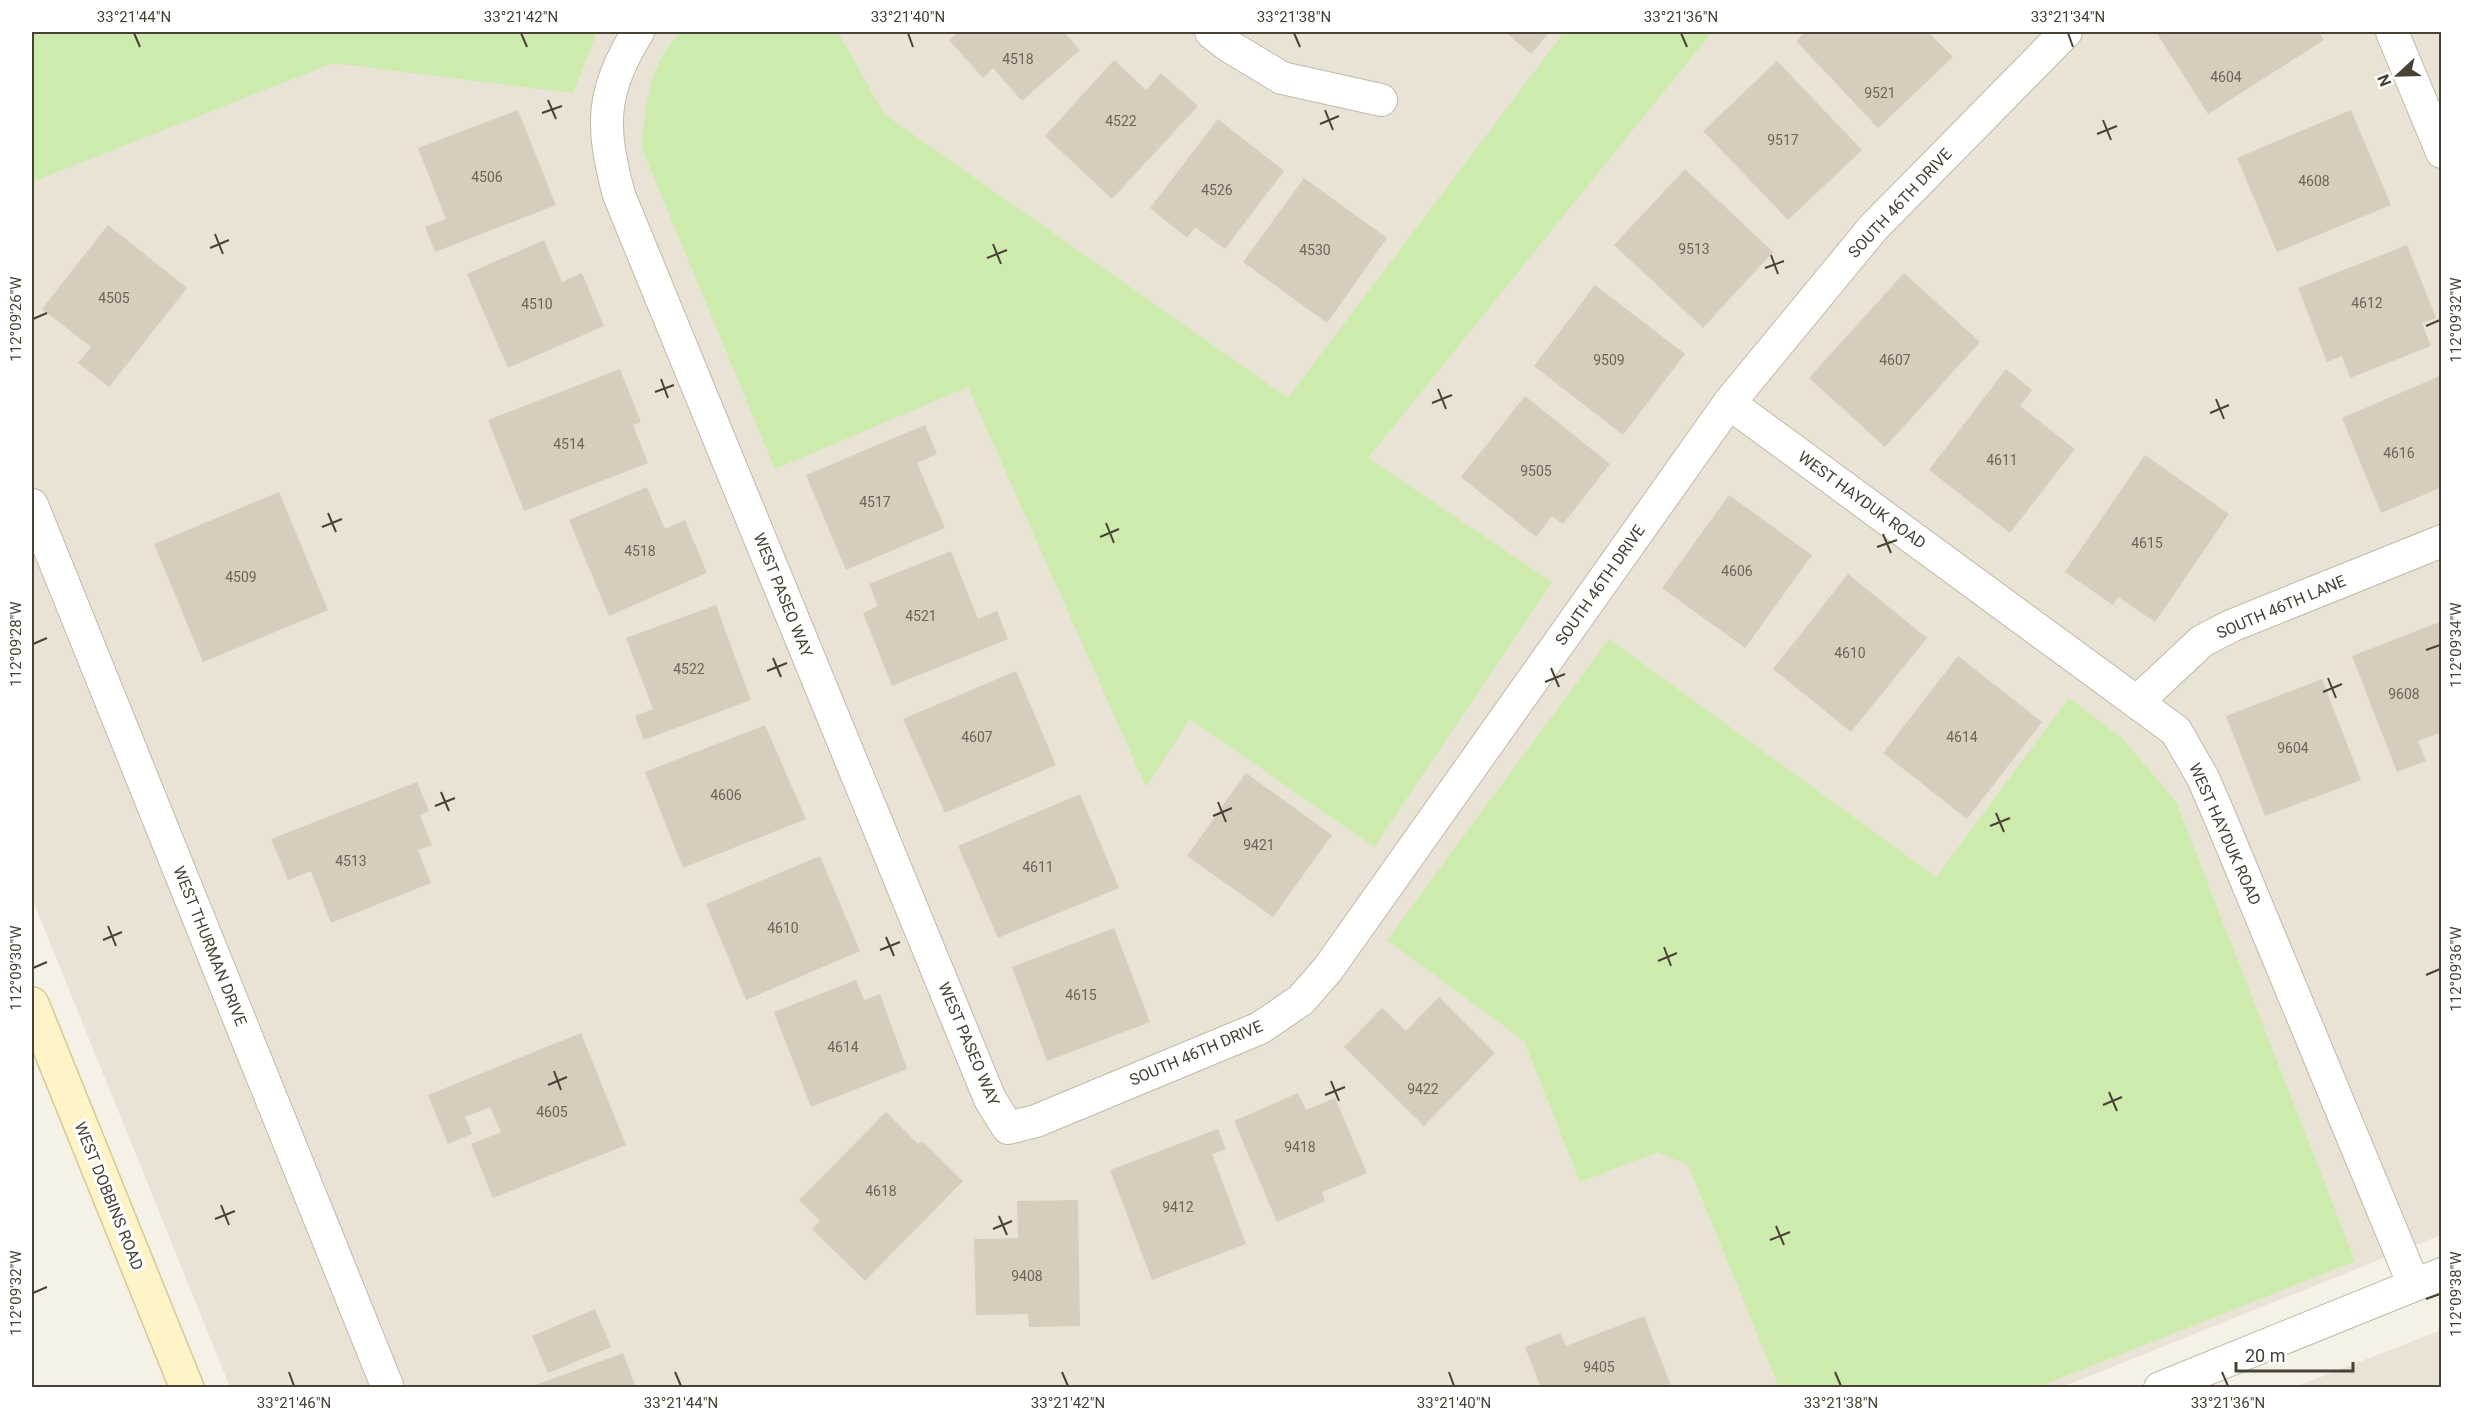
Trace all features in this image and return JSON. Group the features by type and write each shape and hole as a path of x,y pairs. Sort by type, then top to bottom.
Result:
{"main road":[{"name":"WEST DOBBINS ROAD","path":"32,1004 187,1388"}],"street":[{"path":"1211,32 1229,46 1281,78 1381,99"},
{"name":"SOUTH 46TH DRIVE","path":"1008,1128 1036,1121 1260,1028 1301,1000 1328,969 1729,403 1873,228 2066,32"},
{"path":"2392,32 2442,152"},
{"name":"WEST PASEO WAY","path":"631,43 606,107 608,153 620,195 990,1099 1008,1128"},
{"name":"WEST HAYDUK ROAD","path":"1729,403 2176,731 2203,778 2428,1280"},
{"name":"WEST THURMAN DRIVE","path":"32,505 388,1388"},
{"name":"SOUTH 46TH LANE","path":"2138,701 2202,641 2231,626 2442,541"},
{"path":"2160,1388 2428,1280"}],"shaded area":[{"path":"32,32 2441,32 2441,1235 2062,1387 230,1387 32,898"},
{"path":"2441,1330 2441,1387 2295,1387"}],"green space":[{"path":"32,32 597,32 573,93 333,63 32,182"},
{"path":"681,32 838,32 884,114 1288,398 1564,32 1712,32 1368,458 1552,582 1374,847 1190,719 1146,787 968,387 775,469 642,149 647,102 656,71 662,57"},
{"path":"1609,639 1936,877 2069,698 2123,739 2176,802 2355,1261 2038,1387 1779,1387 1688,1165 1658,1152 1580,1182 1524,1041 1387,940"}],"building":[{"path":"959,32 1064,32 1080,50 1022,101 993,68 983,78 949,40"},
{"path":"1505,32 1550,32 1531,54"},
{"path":"1805,32 1928,32 1953,57 1878,128 1796,41"},
{"path":"2156,32 2319,32 2324,40 2208,114"},
{"path":"1114,60 1146,90 1161,73 1198,106 1112,199 1045,136"},
{"path":"1777,61 1862,150 1788,220 1703,131"},
{"path":"518,110 556,205 435,252 425,227 446,219 418,148"},
{"path":"2351,110 2391,205 2277,252 2237,158"},
{"path":"1218,119 1284,171 1225,249 1195,227 1187,238 1150,208"},
{"path":"1685,169 1773,252 1703,328 1614,245"},
{"path":"1304,178 1387,238 1327,323 1243,262"},
{"path":"108,225 187,288 109,387 78,363 91,347 42,309"},
{"path":"544,240 562,282 582,273 604,326 508,368 467,274"},
{"path":"2407,245 2436,318 2422,323 2431,346 2350,378 2342,356 2327,362 2298,288"},
{"path":"1904,273 1980,342 1885,447 1809,378"},
{"path":"1595,285 1685,354 1623,435 1534,366"},
{"path":"620,369 641,422 633,425 648,463 524,511 488,420"},
{"path":"2006,369 2032,390 2020,406 2075,449 2010,533 1929,470"},
{"path":"2442,375 2442,487 2381,513 2342,418"},
{"path":"1525,396 1610,464 1563,524 1552,516 1536,537 1461,477"},
{"path":"925,425 937,454 917,463 945,528 846,570 806,475"},
{"path":"2145,455 2229,514 2155,622 2118,597 2113,605 2065,572"},
{"path":"647,487 665,529 685,520 707,573 609,616 569,520"},
{"path":"279,492 328,610 203,662 154,544"},
{"path":"1729,495 1812,555 1745,648 1662,588"},
{"path":"951,551 978,619 997,611 1008,639 892,686 863,613 878,606 869,584"},
{"path":"1848,574 1927,638 1851,732 1773,669"},
{"path":"716,605 751,700 644,740 635,716 653,709 626,638"},
{"path":"2442,621 2442,732 2418,741 2426,761 2397,772 2352,656"},
{"path":"1958,656 2042,722 1967,819 1883,753"},
{"path":"1016,671 1056,765 945,813 903,719"},
{"path":"2322,679 2361,780 2265,816 2226,716"},
{"path":"765,725 806,819 683,868 645,772"},
{"path":"1246,773 1332,835 1273,917 1187,856"},
{"path":"417,782 429,811 420,815 432,845 418,850 431,883 331,923 311,871 288,880 271,839"},
{"path":"1080,794 1119,888 998,938 958,846"},
{"path":"820,856 860,951 746,1000 706,904"},
{"path":"1114,928 1150,1022 1047,1061 1012,967"},
{"path":"856,980 864,1000 880,994 907,1069 811,1107 774,1012"},
{"path":"1439,997 1495,1053 1424,1126 1344,1047 1382,1008 1406,1031"},
{"path":"581,1033 626,1145 493,1198 471,1144 501,1132 490,1107 465,1117 472,1134 448,1144 428,1095"},
{"path":"1298,1093 1306,1110 1335,1098 1367,1173 1322,1192 1325,1201 1277,1222 1234,1121"},
{"path":"886,1112 918,1144 922,1141 963,1181 865,1281 812,1229 820,1221 799,1200"},
{"path":"1218,1129 1226,1149 1212,1154 1246,1244 1152,1280 1110,1170"},
{"path":"1078,1200 1080,1326 1029,1327 1028,1314 976,1315 974,1239 1018,1238 1017,1201"},
{"path":"595,1309 611,1347 548,1373 532,1336"},
{"path":"1644,1316 1672,1388 1541,1388 1525,1347 1560,1333 1566,1346"},
{"path":"623,1353 636,1388 530,1388 530,1387"}]}
